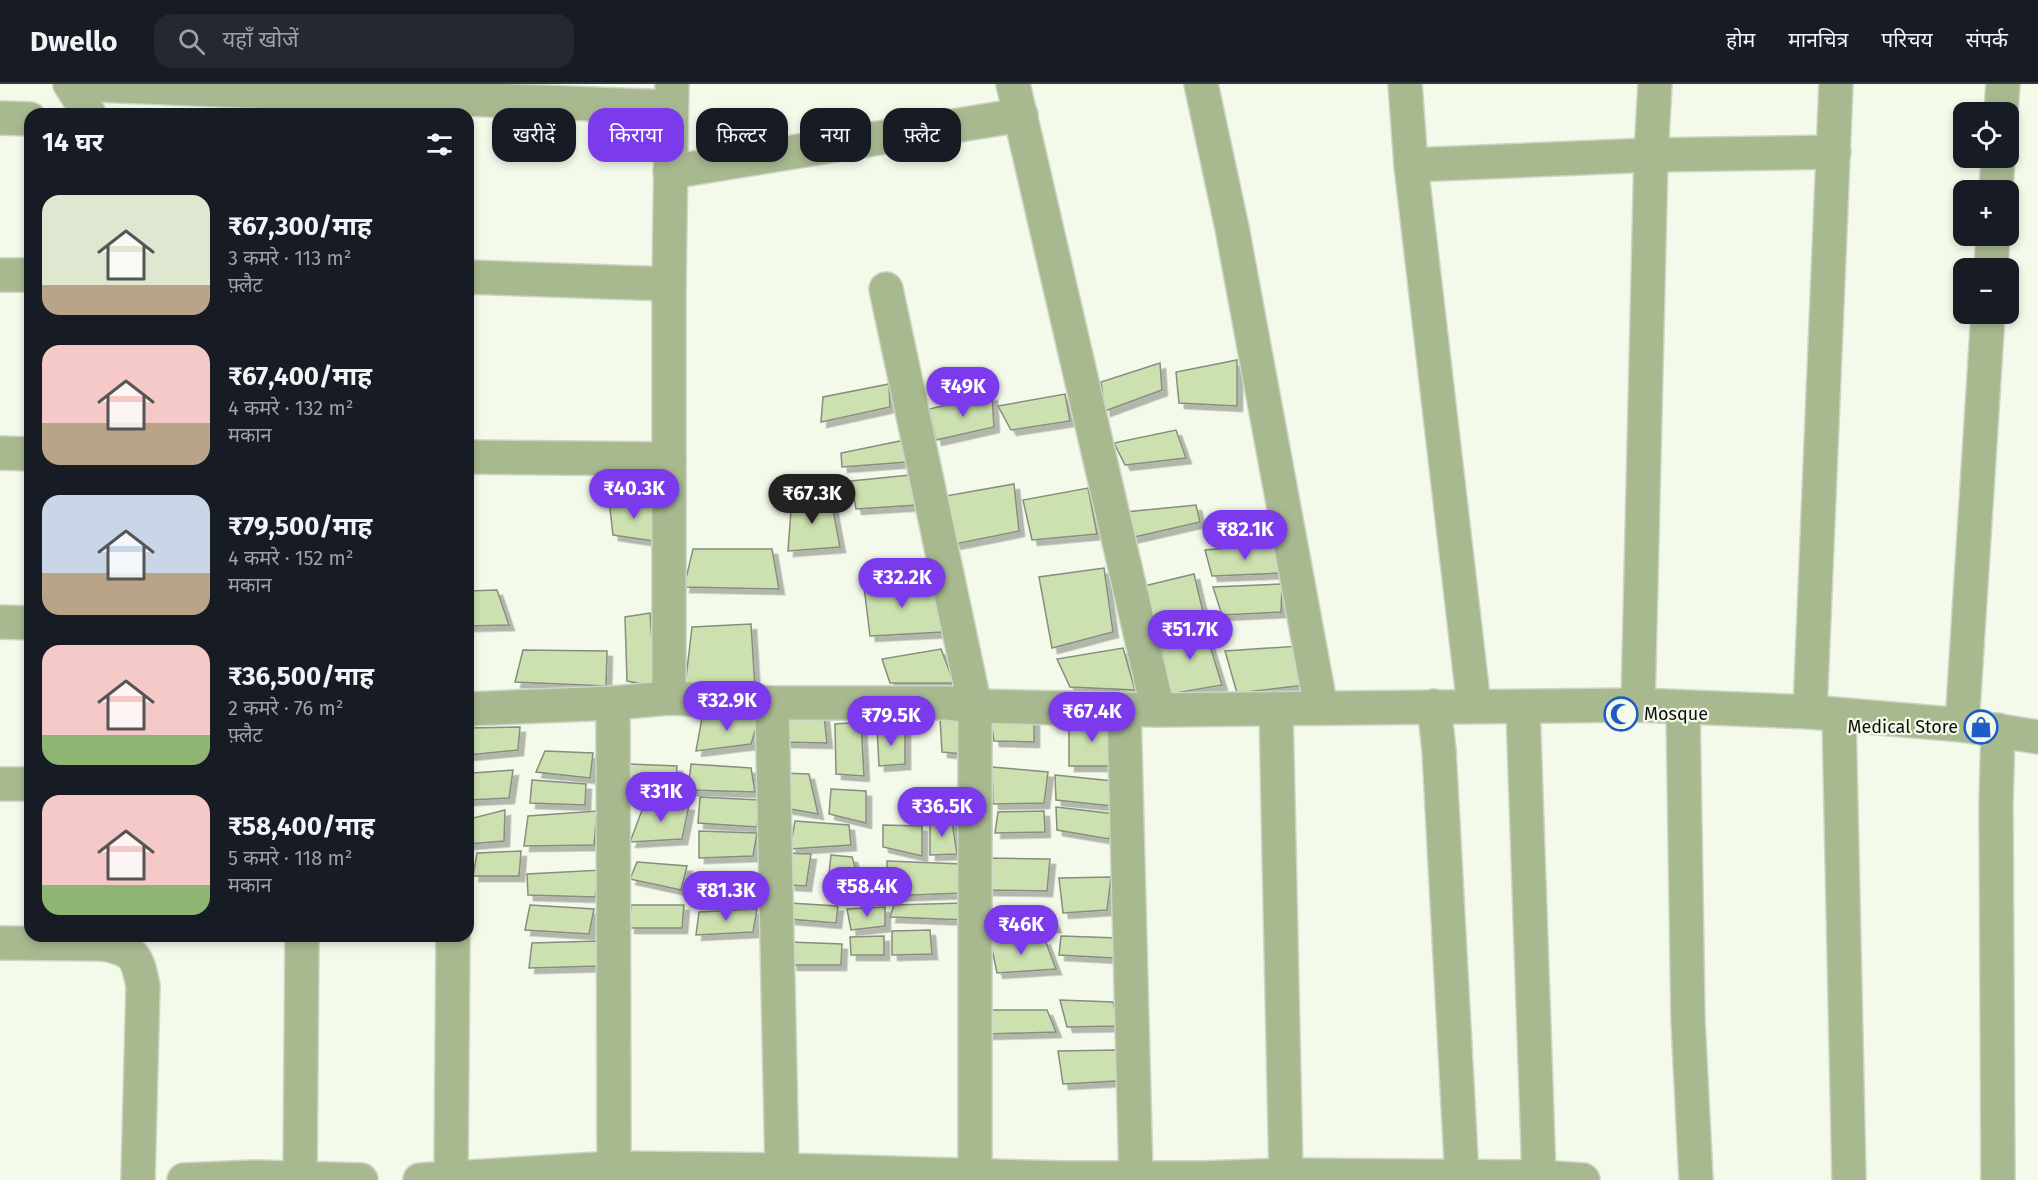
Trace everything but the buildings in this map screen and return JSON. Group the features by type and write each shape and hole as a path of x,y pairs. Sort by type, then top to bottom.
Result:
{"street":[{"path":"70,84 671,95 669,698"},
{"path":"70,84 85,108"},
{"path":"1201,84 1232,228 1322,708"},
{"path":"1405,84 1411,165 1474,706"},
{"path":"1638,705 1651,155 1655,84"},
{"path":"1836,84 1825,714 1849,1180"},
{"path":"2002,102 2003,84"},
{"path":"670,172 1017,99 1158,710"},
{"path":"0,118 24,119"},
{"path":"1411,165 1651,155 1834,152"},
{"path":"0,275 24,275"},
{"path":"474,277 669,284"},
{"path":"886,289 975,706 975,1177"},
{"path":"1962,724 1987,324"},
{"path":"0,453 24,454"},
{"path":"474,457 669,459"},
{"path":"0,622 24,623"},
{"path":"474,709 613,703 669,698 772,703 946,703 975,706 1124,710 1434,706 1523,708 1638,705 1825,714 1962,724 2038,737"},
{"path":"613,703 615,1168"},
{"path":"772,703 782,1170"},
{"path":"1434,706 1439,750 1462,1178"},
{"path":"1683,707 1688,1020 1696,1180"},
{"path":"1523,708 1560,1179"},
{"path":"1276,709 1286,1175"},
{"path":"1124,710 1136,1179"},
{"path":"1998,730 1996,804 1998,1180"},
{"path":"0,784 24,784"},
{"path":"300,1178 302,942"},
{"path":"453,942 436,1179 615,1168 782,1170 893,1177 1202,1179 1286,1175 1391,1179 1583,1180"},
{"path":"0,943 104,944 121,948 134,955 143,986 138,1180"},
{"path":"184,1180 256,1177 361,1180"}],"place":[{"name":"Mosque","path":"1621,714"},
{"name":"Medical Store","path":"1981,727"}]}
